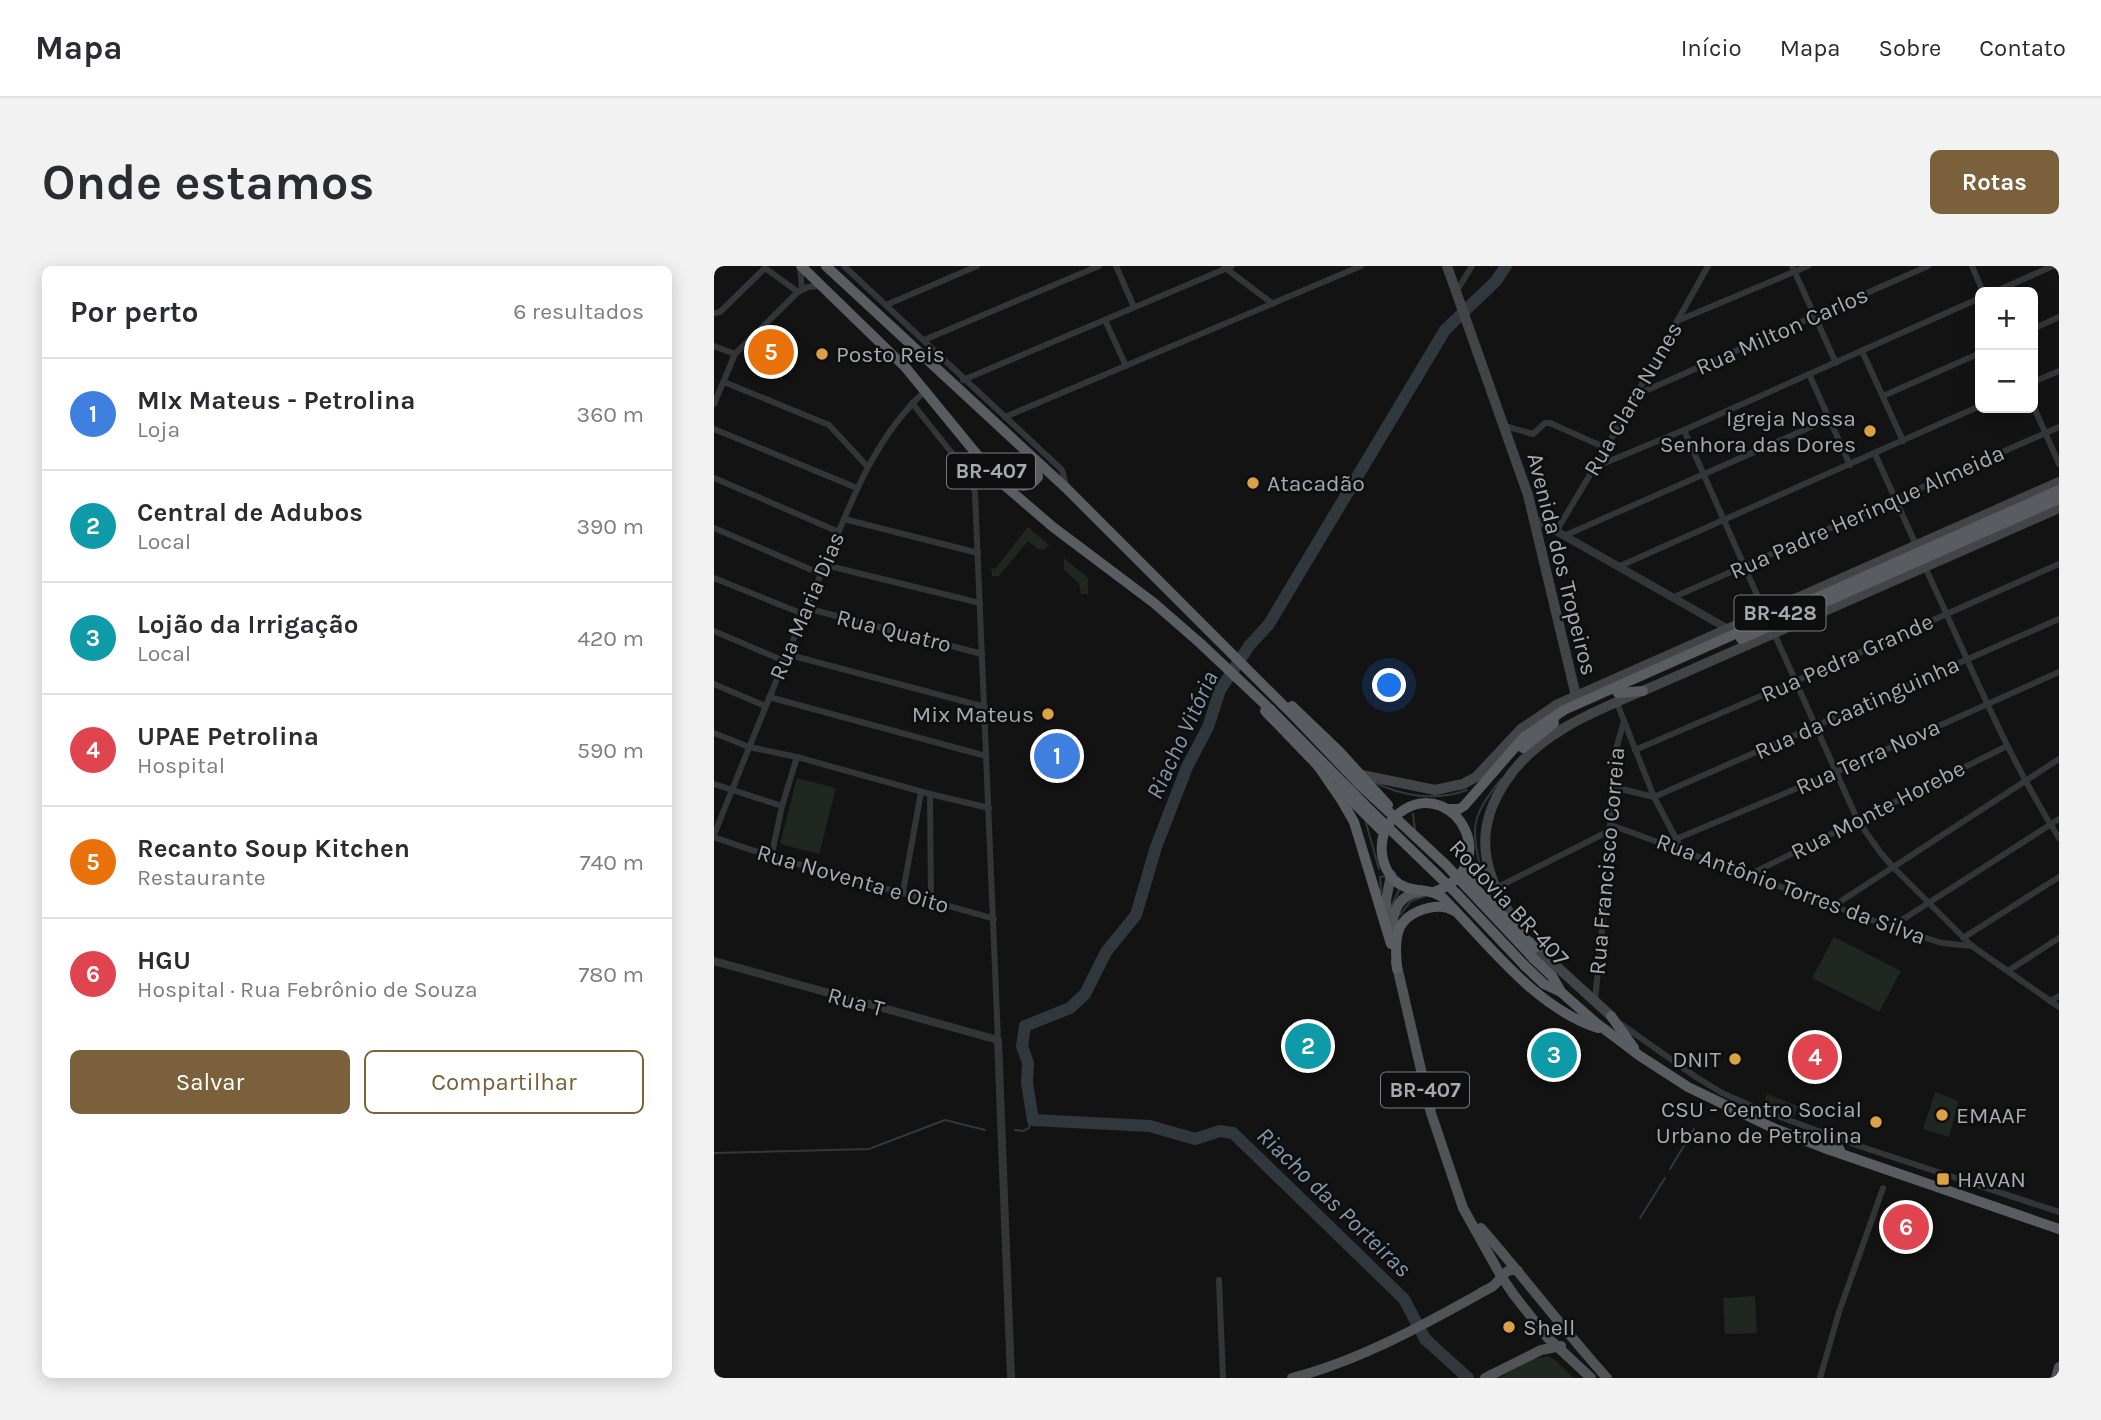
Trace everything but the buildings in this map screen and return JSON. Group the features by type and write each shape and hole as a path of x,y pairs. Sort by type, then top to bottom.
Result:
{"highway":[{"name":"BR-407","path":"800,266 893,353 997,479"},
{"name":"BR-407","path":"826,266 960,382 1066,488"},
{"path":"997,479 1020,486 1029,485 1038,477 1035,459"},
{"name":"Rodovia BR-407","path":"997,479 1053,527 1148,598 1211,653 1456,893 1531,957"},
{"name":"Rodovia BR-407","path":"1066,488 1338,762 1446,865 1531,957 1544,984 1561,992 1606,1031"},
{"name":"BR-428","path":"1446,809 1459,809 1464,806 1510,752 1536,728 1564,710 1704,643 2059,490"},
{"name":"BR-428","path":"1461,822 1463,813 1514,757 1566,717 1617,698 2059,499"},
{"name":"BR-407","path":"1261,682 1282,696 1362,775 1387,804 1397,809 1407,808"},
{"path":"1617,698 1643,691"},
{"name":"BR-407","path":"1259,699 1261,706 1380,827 1383,835"},
{"path":"1536,728 1544,713"},
{"path":"1318,766 1353,822 1391,944"},
{"path":"1422,804 1437,805 1461,822 1469,843 1467,865 1448,887 1434,892 1420,892 1406,888 1391,875 1381,855 1383,835 1395,816 1407,808 1422,804"},
{"name":"BR-407","path":"1467,865 1474,887 1531,957"},
{"name":"BR-407","path":"1434,892 1554,1007 1606,1031 1698,1092 1771,1127 1842,1154 2059,1228"},
{"path":"1397,969 1396,939 1408,917 1416,911 1443,906 1458,914"},
{"path":"1611,1016 1640,1056"},
{"path":"1827,1134 1842,1154"}],"main road":[{"name":"Avenida dos Tropeiros","path":"1447,266 1505,426 1535,519 1576,696"},
{"path":"1362,775 1427,789 1448,789 1463,784 1476,777 1521,729 1576,696 1704,643 1728,629 2059,482"},
{"path":"1643,691 2059,508"},
{"path":"1611,1016 1531,957 1496,888 1485,858 1484,845 1491,810 1507,779 1535,750 1558,732 1617,698"},
{"path":"1391,875 1386,911 1397,969"},
{"path":"1397,969 1392,933 1394,915 1404,897 1420,892"},
{"name":"BR-407","path":"1397,969 1431,1113 1462,1208 1501,1276 1547,1337 1591,1378"},
{"name":"BR-407","path":"1462,1208 1607,1378"},
{"path":"1292,1378 1339,1364 1492,1286 1510,1269 1518,1271"},
{"path":"1485,1378 1541,1350 1559,1347 1566,1342 1566,1332"}],"street":[{"path":"800,266 803,279 800,291"},
{"path":"844,266 924,340 960,382 1005,417 1062,470 1066,488"},
{"path":"886,305 977,266"},
{"path":"924,340 1099,266"},
{"path":"1116,266 1134,307"},
{"path":"1005,417 1362,266"},
{"path":"1458,296 1472,266"},
{"name":"Rua Clara Nunes","path":"1557,530 1707,266"},
{"path":"1677,321 1793,269 1808,266"},
{"name":"Rua Milton Carlos","path":"1636,395 1928,266"},
{"path":"1972,266 1981,287"},
{"path":"2005,287 2053,266"},
{"path":"960,382 1227,267 1273,304"},
{"path":"714,313 724,308 760,271 767,268 800,291"},
{"path":"1793,269 1836,363"},
{"path":"714,404 734,354 800,291 814,286 824,287"},
{"path":"1595,467 1975,300"},
{"path":"2038,327 2059,317"},
{"path":"1105,320 1126,366"},
{"path":"714,346 734,354"},
{"path":"1862,351 1903,441"},
{"path":"1883,396 1975,355"},
{"path":"2038,380 2059,371"},
{"path":"1809,374 1850,465"},
{"path":"724,382 829,425 867,466"},
{"name":"Rua Maria Dias","path":"714,836 804,611 867,466 880,444 912,403 925,391"},
{"path":"912,403 974,484 1011,1378"},
{"path":"1620,566 1975,408"},
{"path":"2036,413 2059,464"},
{"path":"1566,535 1829,419"},
{"path":"1505,426 1530,434 1535,433 1545,423 1550,423 1606,448"},
{"name":"Rua Padre Herinque Almeida","path":"1674,597 2059,427"},
{"path":"714,429 857,488"},
{"path":"1684,430 1765,613"},
{"path":"1875,454 1916,545"},
{"path":"714,478 839,532"},
{"path":"844,519 978,553"},
{"path":"1535,519 1728,629"},
{"path":"714,528 821,574"},
{"name":"Rua Pedra Grande","path":"1634,750 2059,564"},
{"path":"825,565 980,603"},
{"path":"1926,567 2024,781 2059,838"},
{"name":"Rua Quatro","path":"714,578 804,611 982,654"},
{"name":"Rua da Caatinguinha","path":"1654,797 2059,619"},
{"path":"714,631 785,657 985,706"},
{"path":"1774,634 1858,821 1893,867 1972,946 2059,1007"},
{"name":"Rua Terra Nova","path":"1676,839 1836,772 2059,672"},
{"path":"714,684 765,706"},
{"path":"769,697 986,756"},
{"path":"1617,698 1634,750 1654,797 1682,850"},
{"name":"Rua Francisco Correia","path":"1594,1002 1611,827 1614,751 1624,721"},
{"path":"714,733 749,747 797,757 989,808"},
{"name":"Rua Monte Horebe","path":"1749,875 2007,746"},
{"path":"771,858 782,806 797,757"},
{"path":"1835,905 2059,759"},
{"path":"714,784 782,806"},
{"path":"1612,787 1654,797"},
{"path":"902,892 921,792"},
{"path":"930,794 931,900"},
{"path":"1891,928 2059,819"},
{"path":"1496,888 1611,827"},
{"name":"Rua Antônio Torres da Silva","path":"1611,827 1835,905 1891,928 1942,943 1972,946"},
{"name":"Rua Noventa e Oito","path":"714,836 771,858 993,919"},
{"path":"1963,938 2059,877"},
{"path":"2008,971 2059,938"},
{"name":"Rua T","path":"714,961 998,1040"},
{"path":"2050,1002 2059,996"},
{"path":"1611,1016 1696,1077 1722,1093 1756,1108 2059,1212"},
{"path":"1820,1378 1839,1312 1883,1188"},
{"path":"1219,1280 1223,1378"}],"shaded area":[{"path":"1028,527 1049,545 1044,550 1038,549 1028,541 999,576 992,576 991,567 995,569"},
{"path":"1064,558 1088,578 1088,594 1081,594 1079,583 1064,570"},
{"path":"797,778 836,788 819,854 780,844"},
{"path":"1834,937 1901,971 1879,1012 1812,978"},
{"name":"EMAAF","path":"1935,1092 1959,1101 1949,1137 1923,1129"},
{"path":"1767,1094 1798,1106 1794,1117 1763,1105"},
{"path":"1755,1296 1757,1333 1725,1334 1723,1298"},
{"path":"1548,1356 1574,1378 1498,1378 1533,1359"}],"waterway":[{"name":"Riacho Vitória","path":"1468,1378 1425,1339 1404,1299 1233,1133 1220,1131 1195,1139 1150,1126 1033,1120 1027,1083 1028,1063 1022,1046 1025,1026 1070,1008 1085,994 1106,952 1136,915 1156,847 1187,767 1208,727 1220,690 1249,646 1269,624 1445,330 1496,281 1506,266"},
{"path":"1491,897 1484,882 1475,829 1486,799 1501,779"},
{"path":"1374,782 1420,796 1444,796 1467,790"},
{"path":"1413,814 1415,830"},
{"path":"1366,823 1379,869"},
{"path":"1381,892 1380,877 1386,876"},
{"path":"1391,907 1399,890"},
{"path":"1400,915 1411,901 1425,896"},
{"path":"714,1153 869,1149 945,1120 985,1130"},
{"name":"Riacho das Porteiras","path":"1015,1130 1023,1131 1029,1128 1030,1121 1033,1120"},
{"path":"1670,1169 1694,1129"},
{"path":"1640,1218 1665,1178"}],"place":[{"name":"Recanto Soup Kitchen","path":"771,352"},
{"name":"Posto Reis","path":"822,354"},
{"name":"Igreja Nossa Senhora das Dores","path":"1870,431"},
{"name":"Atacadão","path":"1253,483"},
{"name":"Mix Mateus","path":"1048,714"},
{"name":"MIx Mateus - Petrolina","path":"1057,756"},
{"name":"Central de Adubos","path":"1308,1046"},
{"name":"Lojão da Irrigação","path":"1554,1055"},
{"name":"UPAE Petrolina","path":"1815,1057"},
{"name":"DNIT","path":"1735,1059"},
{"name":"EMAAF","path":"1942,1115"},
{"name":"CSU - Centro Social Urbano de Petrolina","path":"1876,1122"},
{"name":"HAVAN","path":"1943,1179"},
{"name":"HGU","path":"1906,1227"},
{"name":"Shell","path":"1509,1327"}]}
